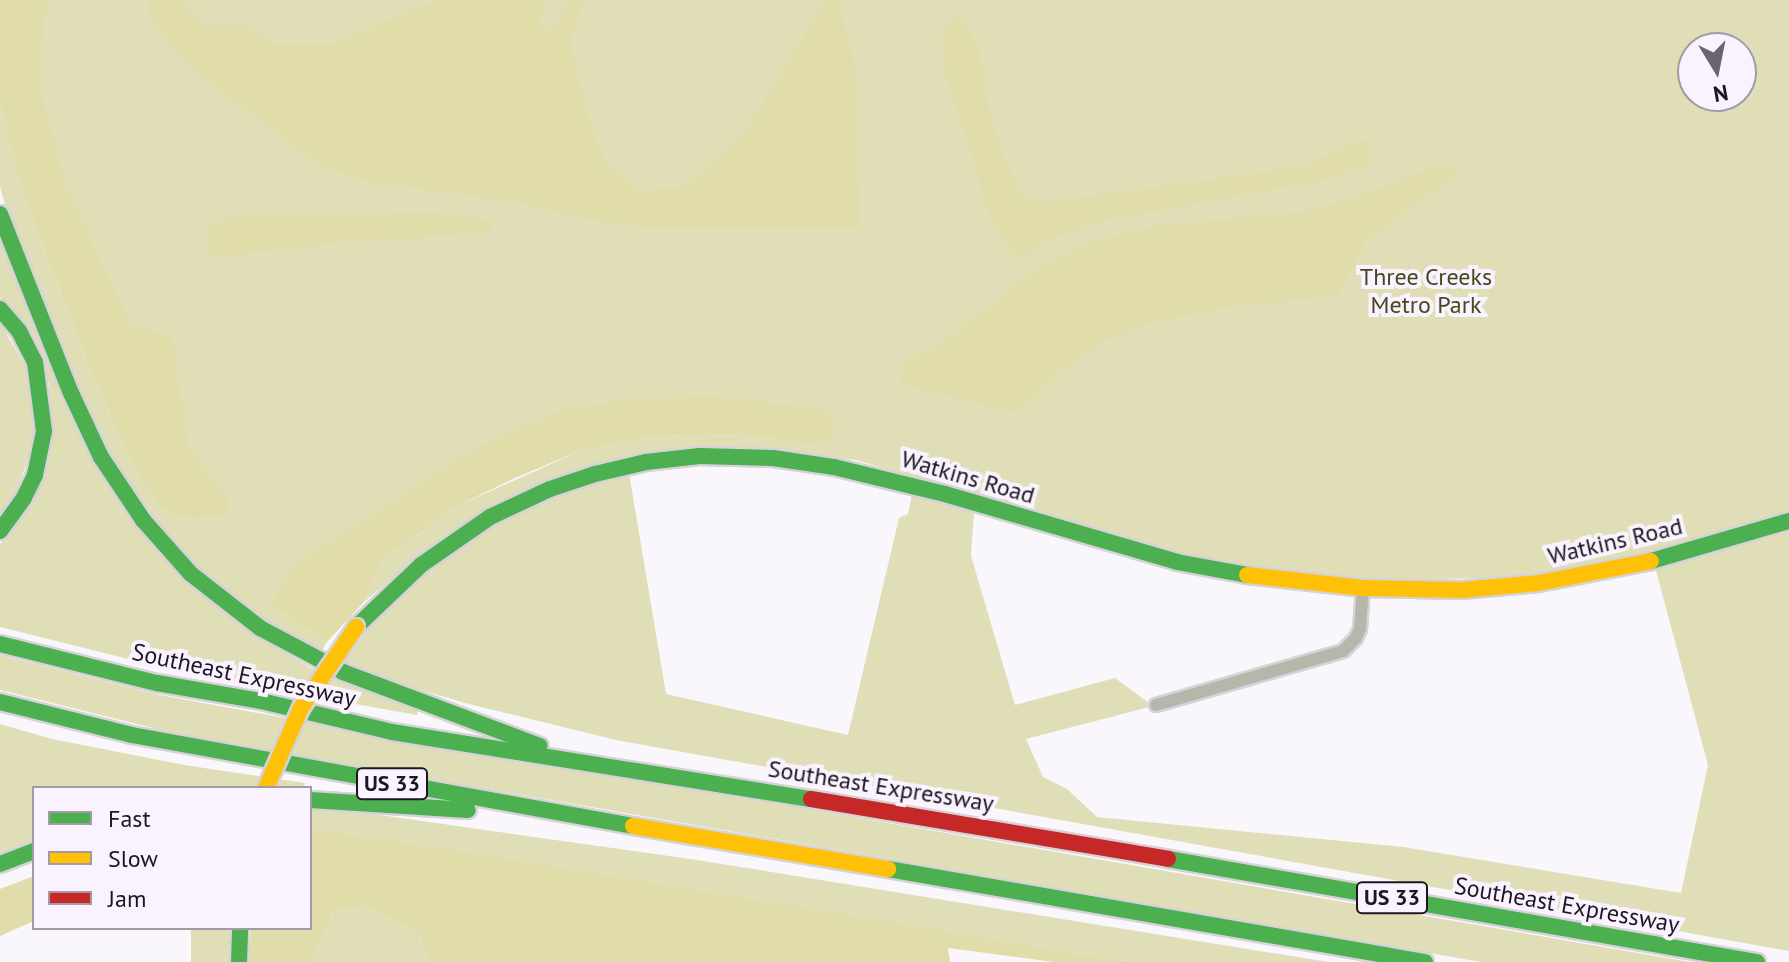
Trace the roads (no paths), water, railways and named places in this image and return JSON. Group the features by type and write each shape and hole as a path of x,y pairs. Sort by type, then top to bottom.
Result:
{"main road":[{"path":"0,214 71,393 101,457 143,520 191,574 260,628 343,672 587,763"},
{"path":"0,309 19,331 35,362 44,422 35,475 24,498 0,531"},
{"name":"Watkins Road","path":"267,786 301,708 356,627 396,586 447,544 516,504 570,482 620,468 700,456 773,458 834,467 945,494 1177,562 1255,577 1363,588 1462,590 1539,583 1638,564 1789,521"},
{"name":"Southeast Expressway","path":"0,644 157,683 261,701 392,732 924,817 1757,962"},
{"name":"US 33","path":"0,702 132,735 1425,962"},
{"path":"312,800 386,803 653,828"},
{"path":"0,864 32,852"},
{"path":"239,962 240,930"}],"street":[{"path":"1156,705 1343,651 1360,629 1363,588"}],"park label":[{"name":"Three Creeks Metro Park","path":"1426,291"}]}
